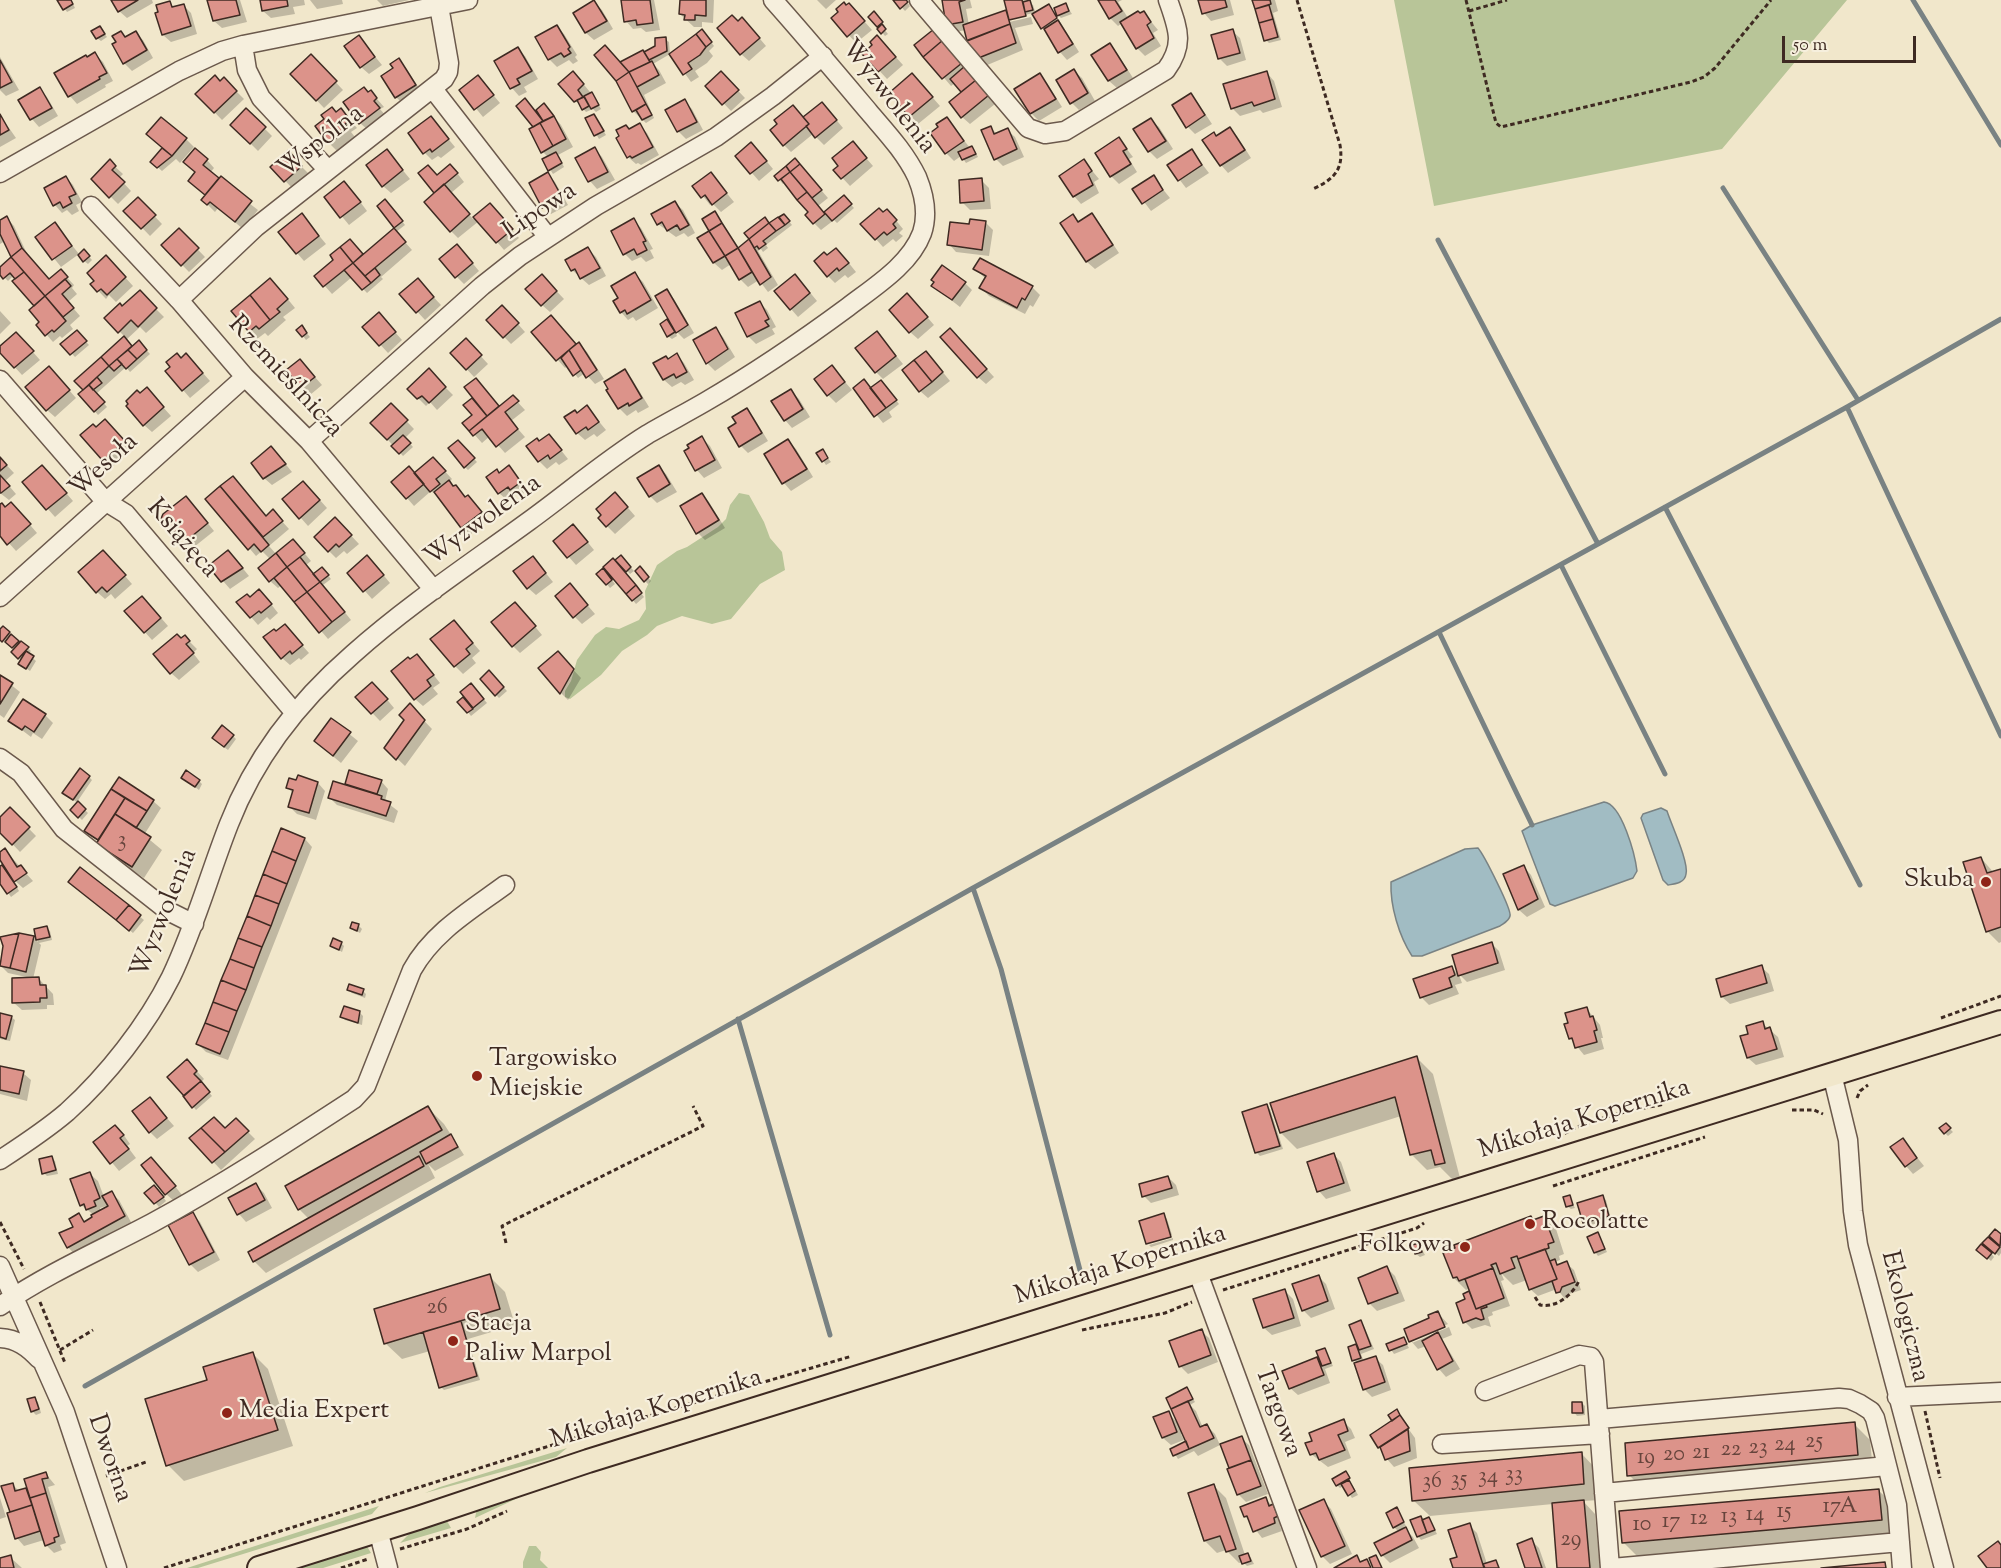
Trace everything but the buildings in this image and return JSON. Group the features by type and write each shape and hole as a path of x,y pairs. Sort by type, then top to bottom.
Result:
{"main road":[{"name":"Mikołaja Kopernika","path":"259,1568 600,1457 2001,1022"}],"street":[{"path":"0,173 179,71 222,51 468,0"},
{"name":"Wyzwolenia","path":"0,1160 66,1113 114,1062 137,1033 169,981 194,924 229,824 255,768 294,712 354,652 434,590 647,435 706,402 788,351 865,295 909,256 918,243 924,227 923,197 918,179 906,157 823,56 773,0"},
{"path":"919,0 1028,128 1045,134 1065,131 1166,70 1175,58 1178,47 1177,26 1168,0"},
{"name":"Wspólna","path":"179,300 256,227 444,79 449,63 439,6"},
{"path":"243,45 247,70 261,98 328,170"},
{"name":"Lipowa","path":"309,441 482,286 547,236 716,137 823,56"},
{"path":"433,89 547,236"},
{"name":"Rzemieślnicza","path":"91,206 179,300 245,377 309,441 434,590"},
{"name":"Wesoła","path":"0,597 245,377"},
{"name":"Książęca","path":"0,380 105,501 126,514 294,712"},
{"path":"0,758 21,773 64,829 168,911 194,924"},
{"path":"7,1301 38,1281 152,1223 203,1194 263,1159 354,1099 366,1086 420,955 450,925 505,885"},
{"name":"Ekologiczna","path":"1832,1074 1848,1140 1858,1245 1944,1568"},
{"name":"Dworna","path":"0,1266 7,1301 46,1367 65,1412 117,1568"},
{"name":"Targowa","path":"1198,1273 1307,1568"},
{"name":"Dworna","path":"0,1338 15,1340 46,1367"},
{"path":"1485,1391 1579,1355 1591,1357 1594,1362 1611,1568 1900,1542"},
{"path":"1897,1397 2001,1392"},
{"path":"1442,1444 1839,1398 1849,1399 1871,1411 1875,1418 1897,1505 1902,1568"},
{"path":"1604,1493 1887,1466"},
{"path":"378,1530 386,1561"}],"path":[{"path":"1297,0 1340,145 1342,159 1332,178 1313,189"},
{"path":"1466,0 1496,123 1501,126 1704,77 1715,68 1771,0"},
{"path":"1469,11 1507,0"},
{"path":"506,1243 502,1226 704,1126 693,1106"},
{"path":"1786,1111 1814,1110 1831,1121"},
{"path":"1553,1186 1710,1136"},
{"path":"1080,1330 1166,1313 1206,1296 1417,1228 1425,1223"},
{"path":"1534,1297 1540,1305 1556,1304 1566,1298 1579,1281"},
{"path":"60,1350 93,1330"},
{"path":"104,1477 146,1462"},
{"path":"341,1568 386,1561 517,1507"}],"green space":[{"path":"1394,0 1847,0 1722,149 1434,206"},
{"path":"739,493 749,495 770,538 782,552 785,570 760,584 731,619 712,624 682,616 657,626 622,651 601,675 570,699 565,697 565,691 571,681 577,660 595,635 606,627 619,629 639,620 646,609 645,591 657,565 718,527 726,519 730,505"},
{"path":"567,1448 556,1457 425,1493 440,1487"},
{"path":"520,1497 475,1518 477,1508"},
{"path":"379,1506 372,1514 198,1568 187,1568"},
{"path":"447,1521 451,1528 400,1543 413,1530"},
{"path":"365,1543 371,1553 323,1568 297,1568"},
{"path":"529,1546 536,1546 541,1552 540,1560 548,1568 523,1568"}],"water":[{"path":"1604,802 1611,805 1622,820 1634,854 1637,871 1633,878 1555,906 1550,904 1522,831 1532,825"},
{"path":"1661,808 1667,811 1686,868 1684,879 1668,885 1663,880 1641,818 1643,814"},
{"path":"1478,848 1507,904 1509,919 1500,926 1422,956 1412,956 1396,921 1391,882 1465,849"}],"waterway":[{"path":"1913,0 2001,145"},
{"path":"1723,188 1858,400"},
{"path":"1438,240 1598,544"},
{"path":"85,1386 973,888 1847,407 2001,319"},
{"path":"1847,407 2001,736"},
{"path":"1665,507 1860,885"},
{"path":"1561,565 1665,774"},
{"path":"1439,632 1532,825"},
{"path":"973,888 1001,969 1081,1274"},
{"path":"738,1019 830,1335"}],"place":[{"name":"Skuba","path":"1986,882"},
{"name":"Targowisko Miejskie","path":"477,1076"},
{"name":"Rocolatte","path":"1530,1224"},
{"name":"Folkowa","path":"1465,1247"},
{"name":"Stacja Paliw Marpol","path":"453,1341"},
{"name":"Media Expert","path":"227,1413"}]}
